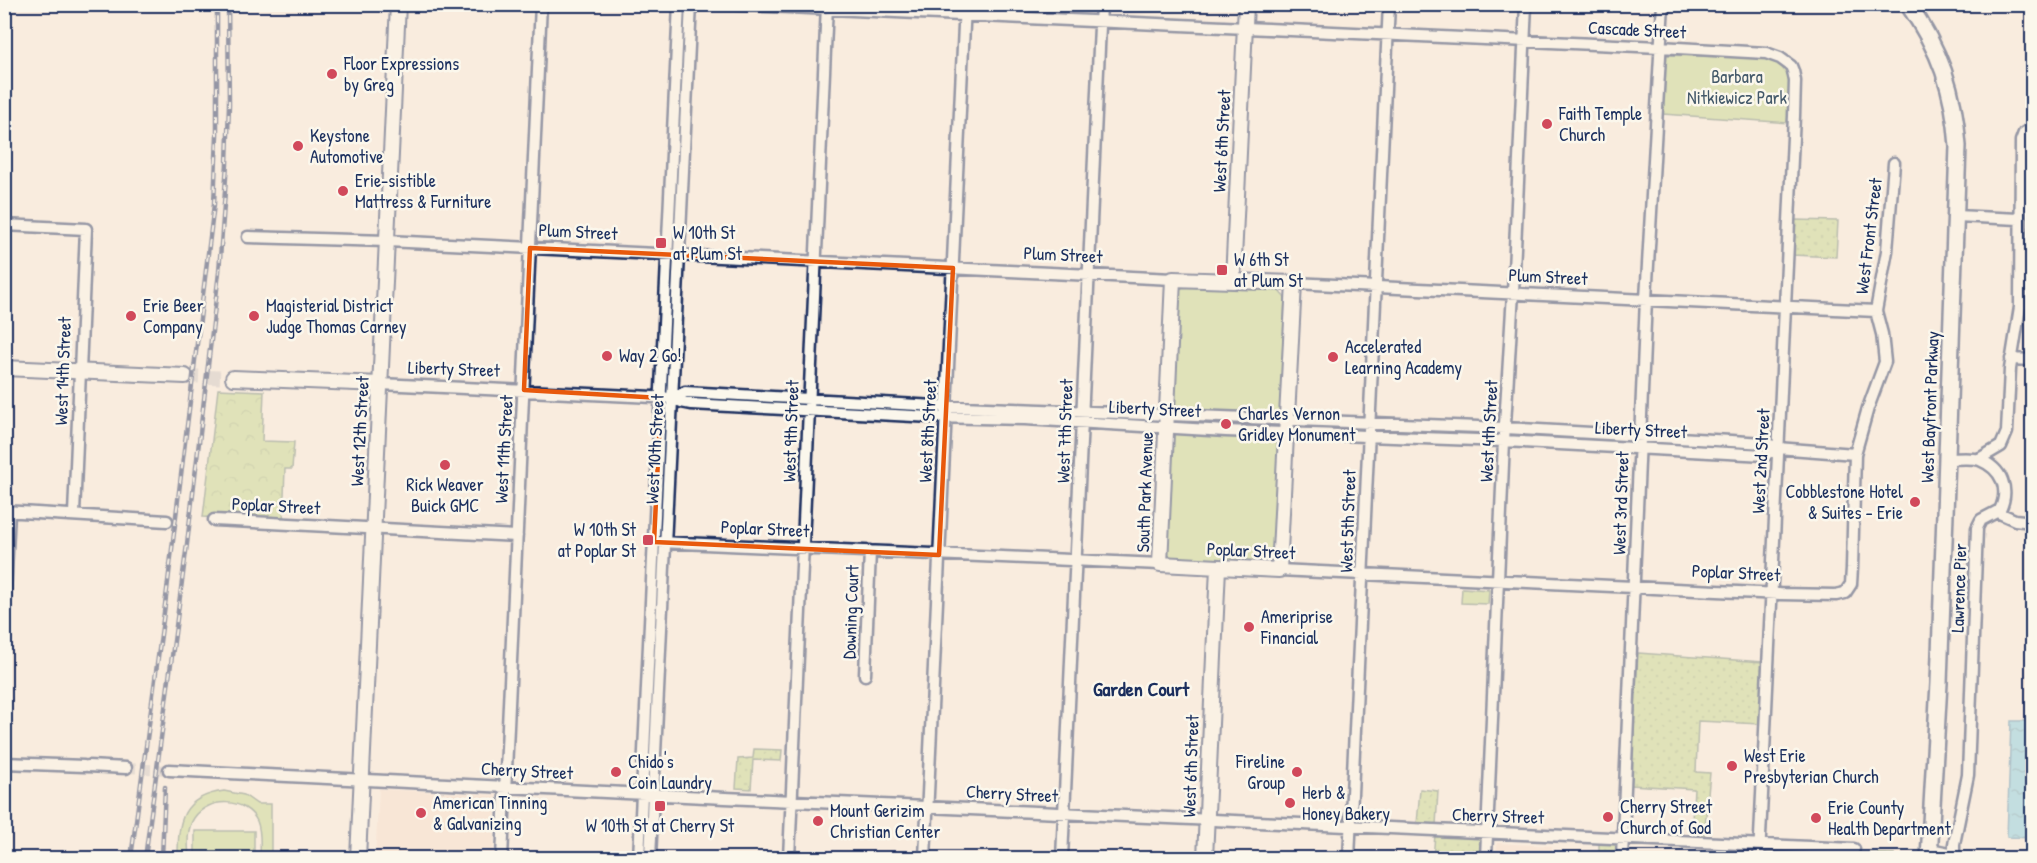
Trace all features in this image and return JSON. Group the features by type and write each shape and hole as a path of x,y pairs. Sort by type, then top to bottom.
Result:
{"highway":[{"name":"West Bayfront Parkway","path":"1908,4 1931,39 1943,68 1952,99 1958,146 1930,854"}],"main road":[{"name":"West 12th Street","path":"358,858 398,4"},
{"name":"West 6th Street","path":"1233,280 1246,4"},
{"name":"Plum Street","path":"1173,279 1294,283"},
{"name":"South Park Avenue","path":"1160,564 1173,279"},
{"path":"1280,570 1294,283"},
{"path":"4,368 185,376"},
{"name":"Liberty Street","path":"232,378 380,384"},
{"name":"Poplar Street","path":"1160,564 1280,570"},
{"name":"West 6th Street","path":"1205,858 1218,567"}],"street":[{"name":"West 11th Street","path":"502,858 511,620 517,536 541,4"},
{"name":"West 10th Street","path":"650,858 648,668 679,4"},
{"name":"West 10th Street","path":"639,858 660,669 692,4"},
{"name":"Cascade Street","path":"722,4 964,10 1100,22 1766,53 1780,58 1791,66"},
{"name":"West 7th Street","path":"1062,858 1101,4"},
{"name":"West 5th Street","path":"1349,858 1389,4"},
{"name":"West 4th Street","path":"1486,858 1526,4"},
{"name":"West 3rd Street","path":"1622,858 1646,300 1663,4"},
{"name":"West 9th Street","path":"789,858 827,7"},
{"name":"West 8th Street","path":"925,858 964,10"},
{"name":"West 2nd Street","path":"1759,858 1795,81 1791,66"},
{"path":"1947,459 1979,459 1998,449 2006,438 2011,359 2020,307 2019,219 2022,136 2032,128"},
{"path":"674,129 686,130"},
{"name":"West Front Street","path":"1845,593 1851,584 1855,454 1868,408 1885,362 1882,334 1876,311 1887,251 1894,163"},
{"path":"1956,216 2019,219"},
{"name":"West 14th Street","path":"4,225 86,229 74,514"},
{"name":"Plum Street","path":"249,237 387,241 1173,279"},
{"name":"Plum Street","path":"1294,283 1876,311"},
{"path":"2011,359 2032,360"},
{"name":"Liberty Street","path":"380,384 661,398 674,398 685,393 694,393 808,404 1026,419 1083,418 1287,427 1368,435 1765,455 1777,448"},
{"name":"Liberty Street","path":"1287,427 1368,423 1505,428 1766,443 1777,448 1855,454"},
{"path":"1979,459 1998,473 2004,483 2004,500 1997,512 2016,520 2032,522"},
{"path":"4,615 7,511 166,521"},
{"name":"Lawrence Pier","path":"1930,854 1954,854 1968,775 1977,528 1981,520 1997,512"},
{"name":"Poplar Street","path":"214,520 517,536"},
{"name":"Poplar Street","path":"654,542 1160,564"},
{"name":"Downing Court","path":"865,675 870,551"},
{"name":"Poplar Street","path":"1280,570 1771,593 1836,595 1845,593"},
{"path":"648,668 660,669"},
{"path":"4,763 126,768"},
{"name":"Cherry Street","path":"169,770 1854,849"}],"highlighted area":[{"path":"530,248 953,268 939,555 654,542 661,398 524,390"}],"shaded area":[{"name":"American Tinning & Galvanizing","path":"379,789 496,795 493,858 375,858"},
{"path":"1497,843 1552,846 1551,858 1496,858"}],"green space":[{"name":"Barbara Nitkiewicz Park","path":"1665,55 1767,58 1777,63 1784,69 1790,84 1789,123 1663,114"},
{"path":"1794,220 1838,221 1836,257 1792,255"},
{"path":"1187,286 1278,290 1285,298 1274,555 1266,563 1175,559 1167,554 1178,293 1181,288"},
{"path":"218,389 264,391 262,441 294,442 292,469 285,469 283,522 203,517"},
{"path":"1462,588 1489,590 1488,604 1461,603"},
{"path":"1638,653 1763,662 1761,724 1698,721 1696,772 1710,773 1704,837 1691,836 1694,789 1631,785"},
{"path":"754,749 782,750 781,761 753,760 751,789 736,788 738,759 753,758"},
{"path":"1420,789 1438,791 1436,825 1417,824"},
{"path":"224,791 244,795 257,804 271,804 271,858 260,858 260,830 252,813 236,804 218,803 201,811 194,818 189,833 189,858 178,858 179,833 185,813 199,799"},
{"path":"195,831 254,831 254,858 195,858"},
{"path":"1435,835 1479,838 1481,858 1433,858"},
{"path":"1599,842 1618,845 1618,858 1599,858"},
{"path":"1772,851 1894,854 1893,858 1764,858 1766,853"}],"water":[{"path":"2011,721 2032,721 2032,838 2007,837"}],"tunnel":[{"path":"185,376 233,378"},
{"path":"126,768 169,770"}],"railway":[{"path":"131,858 167,590 214,204 217,135 217,4"},
{"path":"145,858 187,544 219,272 227,164 228,4"},
{"path":"162,858 165,787"}],"place":[{"name":"Floor Expressions by Greg","path":"332,74"},
{"name":"Faith Temple Church","path":"1547,124"},
{"name":"Keystone Automotive","path":"298,146"},
{"name":"Erie-sistible Mattress & Furniture","path":"343,191"},
{"name":"W 10th St at Plum St","path":"661,243"},
{"name":"W 6th St at Plum St","path":"1222,270"},
{"name":"Erie Beer Company","path":"131,316"},
{"name":"Magisterial District Judge Thomas Carney","path":"254,316"},
{"name":"Way 2 Go!","path":"607,356"},
{"name":"Accelerated Learning Academy","path":"1333,357"},
{"name":"Charles Vernon Gridley Monument","path":"1226,424"},
{"name":"Rick Weaver Buick GMC","path":"445,465"},
{"name":"Cobblestone Hotel & Suites - Erie","path":"1915,502"},
{"name":"W 10th St at Poplar St","path":"648,540"},
{"name":"Ameriprise Financial","path":"1249,627"},
{"name":"West Erie Presbyterian Church","path":"1732,766"},
{"name":"Chido's Coin Laundry","path":"616,772"},
{"name":"Fireline Group","path":"1297,772"},
{"name":"Herb & Honey Bakery","path":"1290,803"},
{"name":"W 10th St at Cherry St","path":"660,806"},
{"name":"American Tinning & Galvanizing","path":"421,813"},
{"name":"Cherry Street Church of God","path":"1608,817"},
{"name":"Erie County Health Department","path":"1816,818"},
{"name":"Mount Gerizim Christian Center","path":"818,821"}],"district":[{"name":"Garden Court","path":"1141,689"}]}
